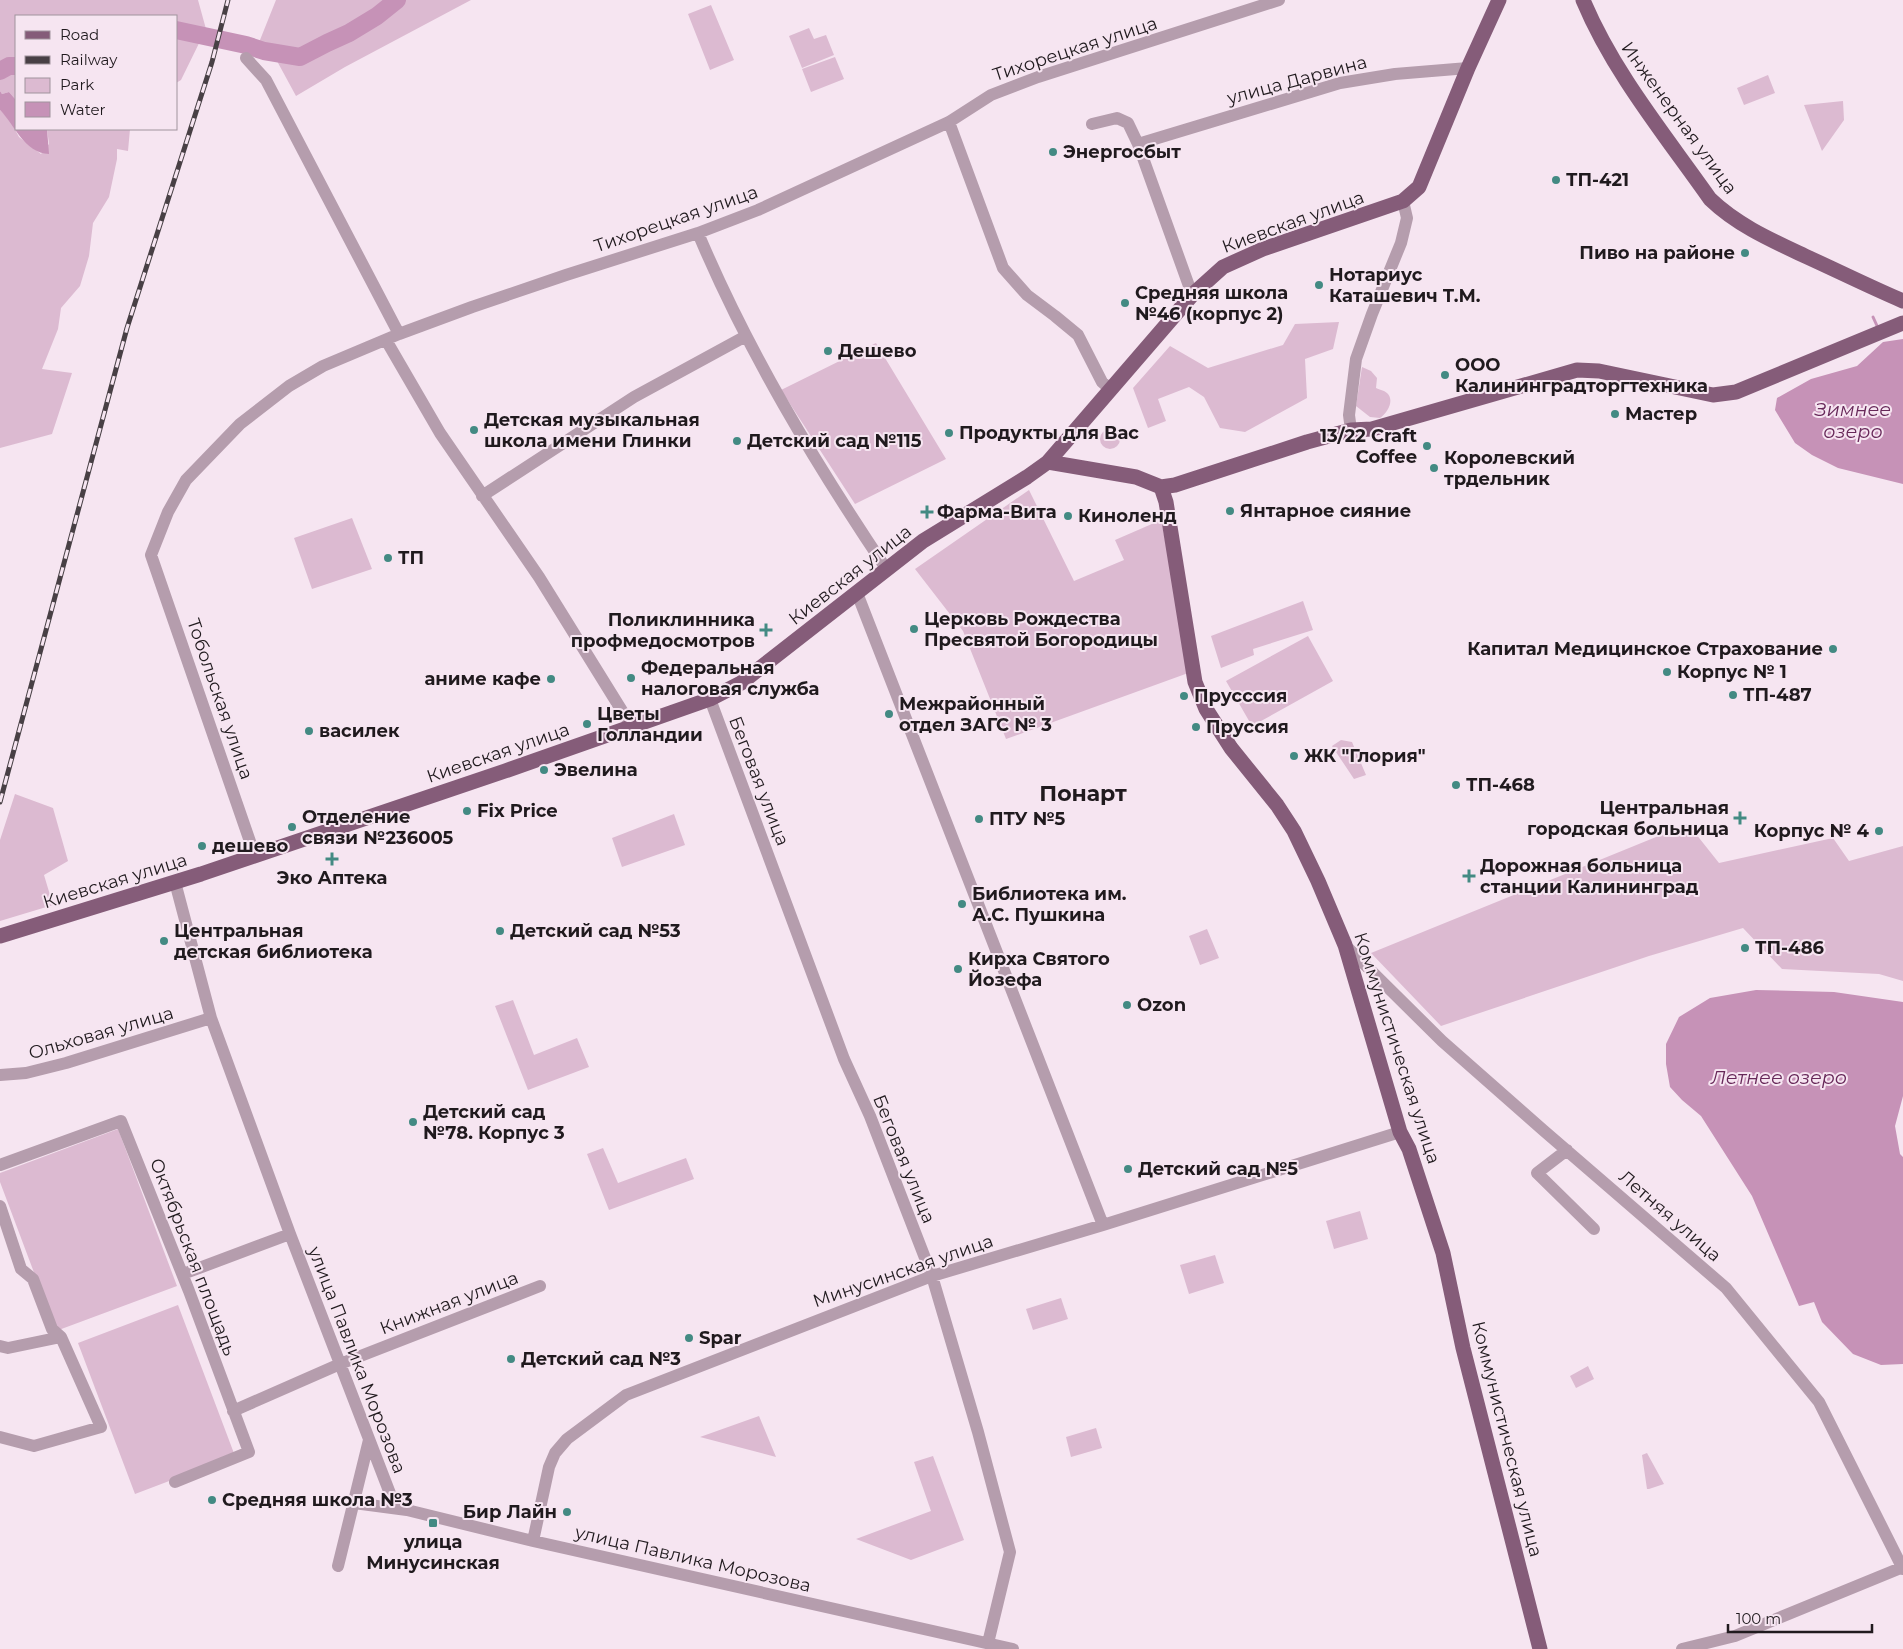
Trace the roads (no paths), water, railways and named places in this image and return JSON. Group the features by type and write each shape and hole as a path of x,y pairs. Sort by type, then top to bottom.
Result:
{"main road":[{"name":"Киевская улица","path":"0,936 254,856 632,727 710,699 741,684 923,541 1048,462 1193,294 1216,272 1232,262 1263,249 1403,201 1419,187 1468,68 1499,0"},
{"name":"Инженерная улица","path":"1583,0 1604,46 1710,198 1724,212 1758,233 1903,301"},
{"path":"1048,462 1136,477 1161,487 1175,486 1307,442 1351,430 1372,429 1578,370 1599,371 1713,395 1736,392 1903,323"},
{"name":"Коммунистическая улица","path":"1161,487 1166,502 1195,682 1206,709 1231,748 1277,805 1294,831 1345,945 1400,1132 1409,1148 1444,1253 1463,1348 1540,1649"}],"street":[{"name":"Тихорецкая улица","path":"151,555 168,512 186,480 240,424 289,386 323,366 399,334 566,275 698,233 780,200 949,122 991,95 1038,77 1279,0"},
{"path":"246,58 266,80 399,334"},
{"name":"улица Дарвина","path":"1138,144 1340,83 1395,74 1468,68"},
{"path":"1092,124 1116,118 1128,123 1138,144 1193,294"},
{"path":"949,122 1003,268 1027,296 1078,335 1102,382 1110,390"},
{"path":"1351,430 1349,415 1356,359 1401,243 1407,218 1403,201"},
{"path":"698,233 746,336 766,374 820,467 887,570"},
{"path":"482,496 634,396 746,336"},
{"path":"386,340 440,433 539,577 632,727"},
{"name":"Тобольская улица","path":"151,555 254,856"},
{"path":"857,593 1103,1225"},
{"name":"Беговая улица","path":"710,699 842,1052 870,1116 932,1276 978,1432 1010,1552 988,1643"},
{"name":"улица Павлика Морозова","path":"175,882 211,1018 290,1234 391,1496 407,1510 533,1541 1013,1649"},
{"name":"Летняя улица","path":"1345,945 1442,1041 1726,1288 1819,1402 1903,1568"},
{"name":"Ольховая улица","path":"0,1074 26,1073 66,1063 211,1018"},
{"name":"Октябрьская площадь","path":"0,1165 121,1121 183,1274 249,1452 175,1482"},
{"name":"Минусинская улица","path":"533,1541 549,1467 555,1453 567,1439 626,1395 717,1358 932,1276 1103,1225 1400,1132"},
{"path":"1567,1150 1538,1173 1594,1229"},
{"path":"0,1206 21,1269 33,1279 52,1330 61,1337 101,1427 34,1446 0,1437"},
{"path":"183,1274 290,1234"},
{"name":"Книжная улица","path":"233,1411 340,1364 540,1286"},
{"path":"0,1346 8,1348 61,1337"},
{"path":"338,1566 370,1440"},
{"path":"354,1503 407,1510"},
{"path":"1682,1649 1734,1636 1903,1568"}],"water":[{"path":"0,91 2,94 9,92 15,99 15,129 5,116 0,110"},
{"path":"16,130 47,130 49,154 33,149"},
{"name":"Зимнее озеро","path":"1903,339 1903,484 1838,468 1812,455 1795,443 1775,410 1777,398 1811,379 1857,366 1883,342"},
{"name":"Летнее озеро","path":"1756,990 1834,992 1903,1002 1903,1096 1895,1126 1900,1154 1903,1157 1903,1364 1881,1365 1853,1354 1822,1322 1814,1302 1799,1306 1752,1196 1701,1116 1670,1087 1666,1064 1666,1044 1679,1017 1710,998"}],"waterway":[{"path":"178,30 246,45 264,51 300,57 349,33 377,16 397,0"},
{"path":"0,71 9,66 15,66"},
{"path":"1873,317 1878,328"}],"railway":[{"path":"0,802 127,328 212,62 228,0"}],"place":[{"name":"Энергосбыт","path":"1053,152"},
{"name":"ТП-421","path":"1556,180"},
{"name":"Пиво на районе","path":"1745,253"},
{"name":"Нотариус Каташевич Т.М.","path":"1319,285"},
{"name":"Средняя школа №46 (корпус 2)","path":"1125,303"},
{"name":"Дешево","path":"828,351"},
{"name":"ООО Калининградторгтехника","path":"1445,375"},
{"name":"Мастер","path":"1615,414"},
{"name":"Детская музыкальная школа имени Глинки","path":"474,430"},
{"name":"Продукты для Вас","path":"949,433"},
{"name":"Детский сад №115","path":"737,441"},
{"name":"13/22 Craft Coffee","path":"1427,446"},
{"name":"Королевский трдельник","path":"1434,468"},
{"name":"Янтарное сияние","path":"1230,511"},
{"name":"Фарма-Вита","path":"927,512"},
{"name":"Киноленд","path":"1068,516"},
{"name":"ТП","path":"388,558"},
{"name":"Церковь Рождества Пресвятой Богородицы","path":"914,629"},
{"name":"Поликлинника профмедосмотров","path":"766,630"},
{"name":"Капитал Медицинское Страхование","path":"1833,649"},
{"name":"Корпус № 1","path":"1667,672"},
{"name":"Федеральная налоговая служба","path":"631,678"},
{"name":"аниме кафе","path":"551,679"},
{"name":"ТП-487","path":"1733,695"},
{"name":"Прусссия","path":"1184,696"},
{"name":"Межрайонный отдел ЗАГС № 3","path":"889,714"},
{"name":"Цветы Голландии","path":"587,724"},
{"name":"Пруссия","path":"1196,727"},
{"name":"василек","path":"309,731"},
{"name":"ЖК \"Глория\"","path":"1294,756"},
{"name":"Эвелина","path":"544,770"},
{"name":"ТП-468","path":"1456,785"},
{"name":"Fix Price","path":"467,811"},
{"name":"Центральная городская больница","path":"1740,818"},
{"name":"ПТУ №5","path":"979,819"},
{"name":"Отделение связи №236005","path":"292,827"},
{"name":"Корпус № 4","path":"1879,831"},
{"name":"дешево","path":"202,846"},
{"name":"Эко Аптека","path":"332,859"},
{"name":"Дорожная больница станции Калининград","path":"1469,876"},
{"name":"Библиотека им. А.С. Пушкина","path":"962,904"},
{"name":"Детский сад №53","path":"500,931"},
{"name":"Центральная детская библиотека","path":"164,941"},
{"name":"ТП-486","path":"1745,948"},
{"name":"Кирха Святого Йозефа","path":"958,969"},
{"name":"Ozon","path":"1127,1005"},
{"name":"Детский сад №78. Корпус 3","path":"413,1122"},
{"name":"Детский сад №5","path":"1128,1169"},
{"name":"Spar","path":"689,1338"},
{"name":"Детский сад №3","path":"511,1359"},
{"name":"Средняя школа №3","path":"212,1500"},
{"name":"Бир Лайн","path":"567,1512"},
{"name":"улица Минусинская","path":"433,1523"}],"district":[{"name":"Понарт","path":"1083,793"}]}
